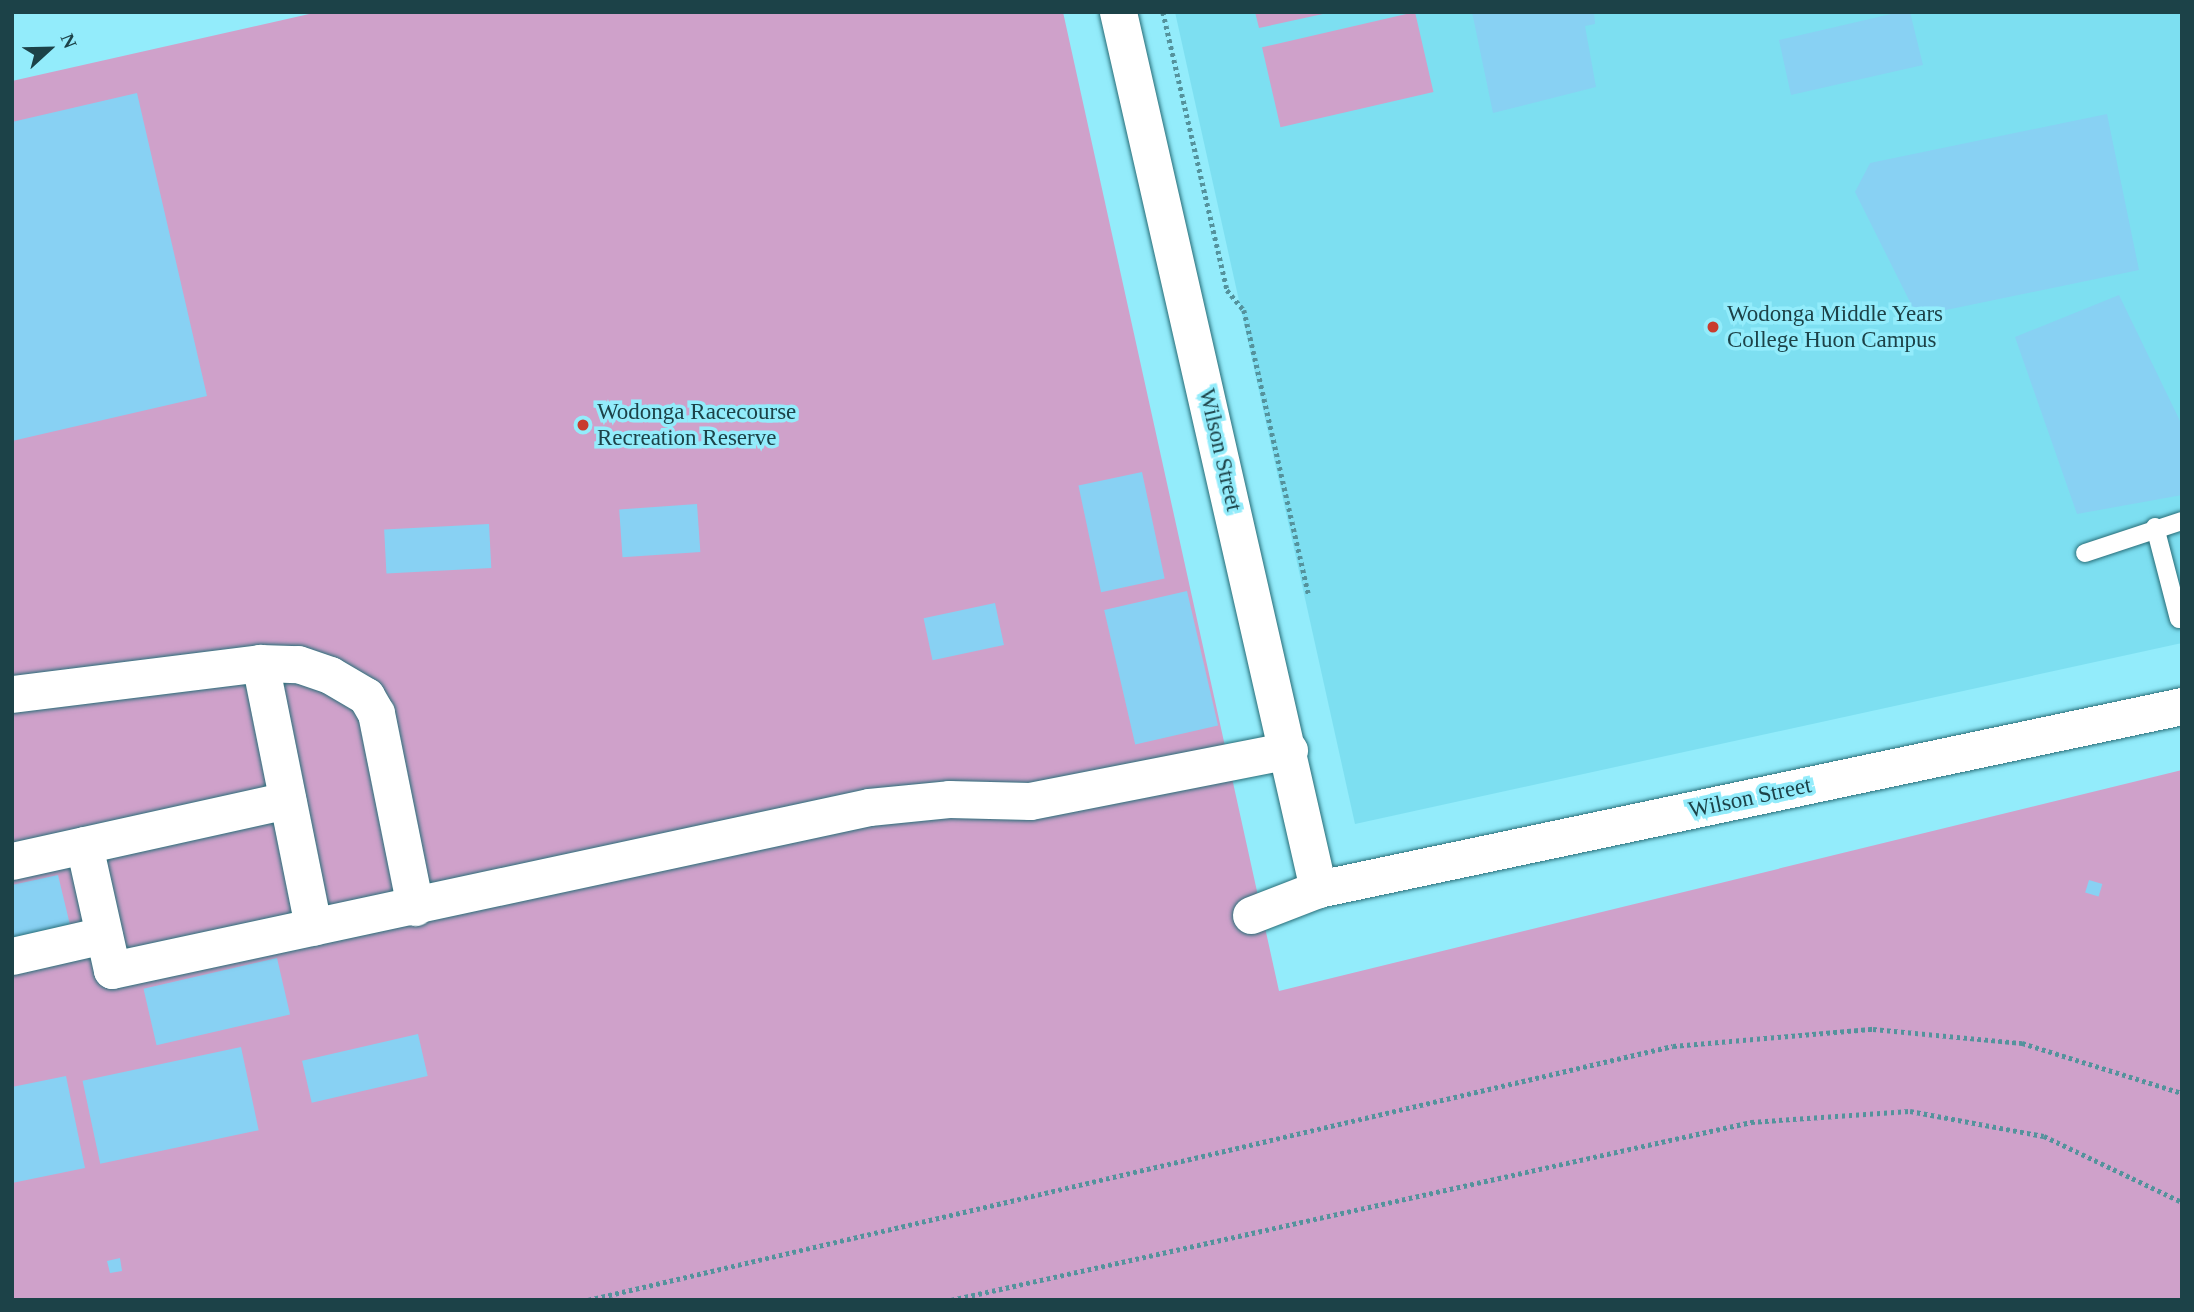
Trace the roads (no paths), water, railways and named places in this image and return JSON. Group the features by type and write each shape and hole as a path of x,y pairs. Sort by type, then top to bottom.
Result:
{"street":[{"name":"Wilson Street","path":"1118,12 1289,750 1318,889"},
{"path":"12,694 260,663 298,664 330,675 366,696 384,743 415,907"},
{"path":"260,663 313,927"},
{"name":"Wilson Street","path":"1251,915 1318,889 2182,706"},
{"path":"84,845 112,970 415,907 869,807 949,799 1030,802 1289,750"},
{"path":"12,861 287,800"},
{"path":"12,956 104,935"}],"lane":[{"path":"2085,553 2155,527 2182,521"},
{"path":"2155,527 2179,619"}],"place":[{"name":"Wodonga Middle Years College Huon Campus","path":"1713,327"},
{"name":"Wodonga Racecourse Recreation Reserve","path":"583,425"}]}
